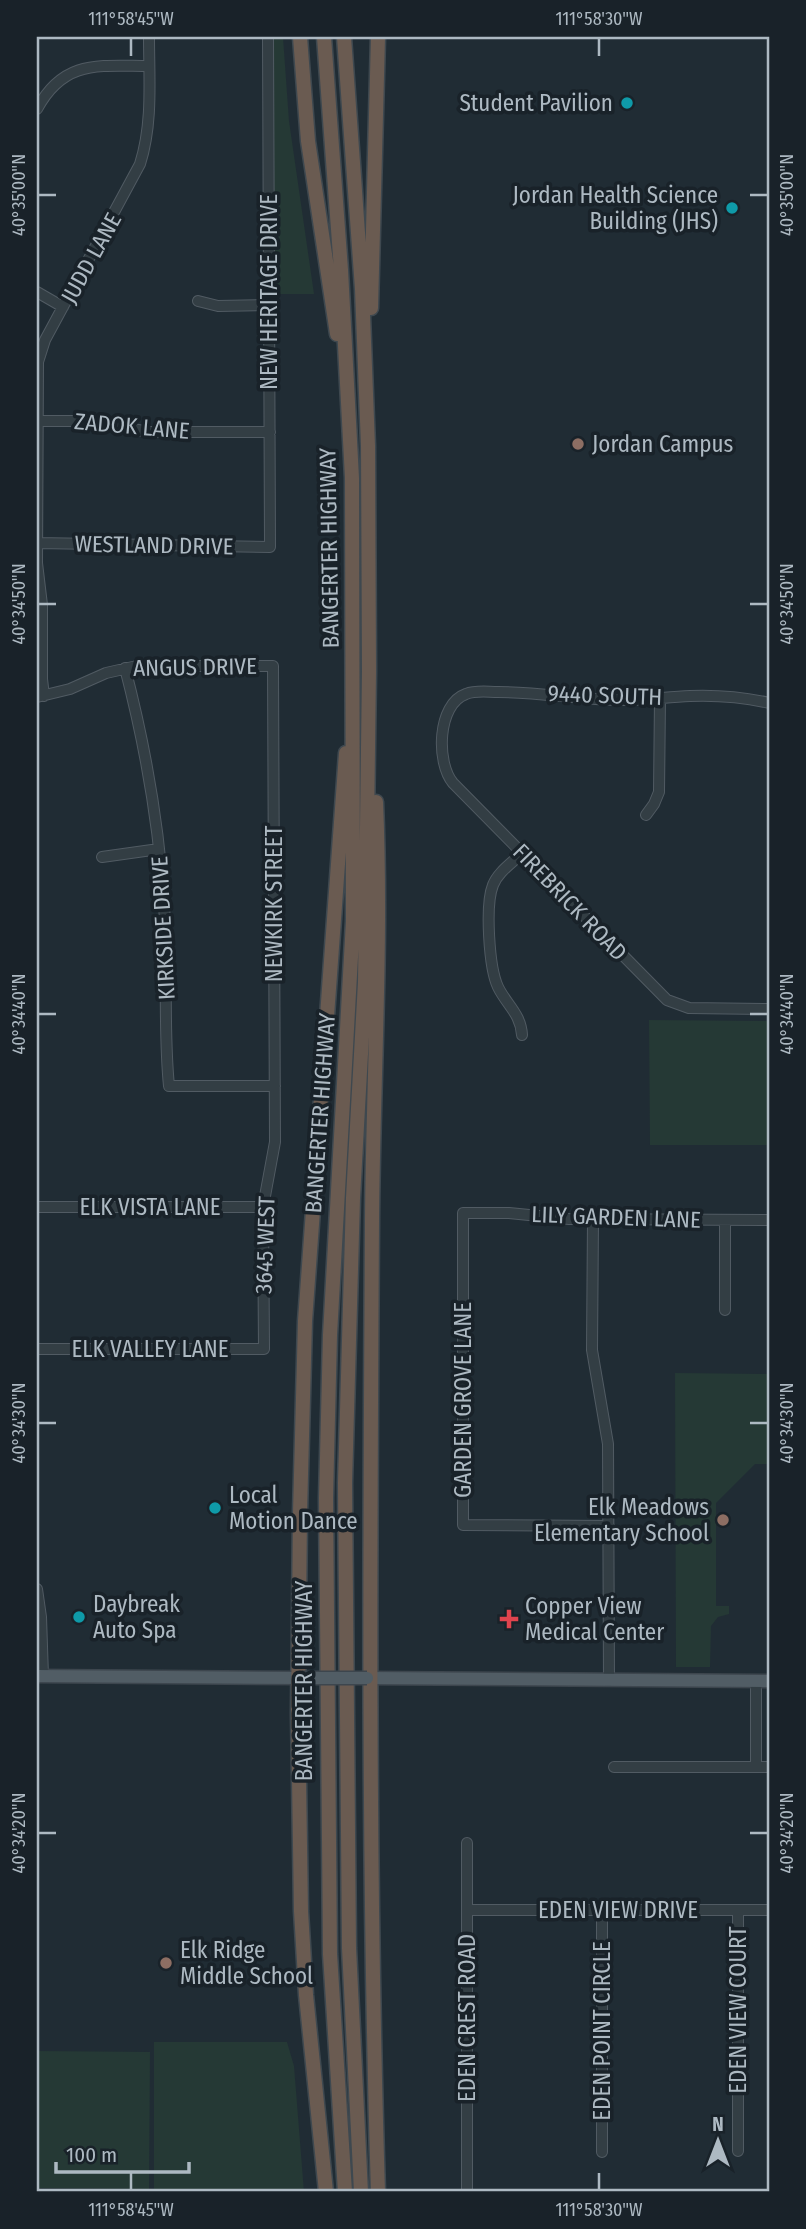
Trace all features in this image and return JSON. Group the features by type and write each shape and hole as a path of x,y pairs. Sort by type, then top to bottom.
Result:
{"highway":[{"path":"300,37 308,141 331,286 351,447"},
{"name":"BANGERTER HIGHWAY","path":"324,37 351,447 353,920 330,1335 326,1498 329,1944 345,2192"},
{"name":"BANGERTER HIGHWAY","path":"344,37 362,289 368,446 369,671 365,982 351,1236 345,1483 347,1869 361,2192"},
{"path":"368,446 378,37"},
{"path":"326,2192 303,1950 301,1448 305,1321 353,664"},
{"path":"369,671 379,925 372,1187 369,1678 377,2192"}],"main road":[{"path":"40,1676 763,1681"}],"street":[{"name":"JUDD LANE","path":"40,696 42,679 37,543 37,384 40,351 141,164 148,134 149,37"},
{"name":"NEW HERITAGE DRIVE","path":"268,37 270,547"},
{"path":"37,109 51,85 68,74 96,66 149,66"},
{"path":"37,292 63,307"},
{"path":"198,301 218,306 269,305"},
{"name":"ZADOK LANE","path":"37,421 93,421 148,432 270,432"},
{"name":"WESTLAND DRIVE","path":"37,543 270,547"},
{"name":"ANGUS DRIVE","path":"40,696 125,668 149,665 273,666"},
{"name":"NEWKIRK STREET","path":"273,666 275,1142"},
{"name":"KIRKSIDE DRIVE","path":"125,668 145,763 159,849 166,957 169,1086 275,1086"},
{"name":"9440 SOUTH","path":"447,711 458,697 477,692 539,693 615,700 722,696 769,703"},
{"path":"646,815 657,799 660,784 660,698"},
{"name":"FIREBRICK ROAD","path":"447,711 444,722 443,762 447,776 667,1000 689,1008 769,1009"},
{"path":"102,857 159,849"},
{"path":"522,853 501,873 492,887 490,950 495,980 518,1017 522,1035"},
{"name":"3645 WEST","path":"264,1349 262,1207 275,1142"},
{"name":"ELK VISTA LANE","path":"37,1207 262,1207"},
{"name":"LILY GARDEN LANE","path":"463,1213 509,1213 549,1218 769,1220"},
{"name":"GARDEN GROVE LANE","path":"463,1213 463,1525 609,1526"},
{"path":"593,1219 592,1350 607,1431 609,1681"},
{"path":"725,1220 725,1310"},
{"name":"ELK VALLEY LANE","path":"37,1349 264,1349"},
{"path":"37,1595 40,1676"},
{"path":"756,1767 763,1681"},
{"path":"614,1767 769,1767"},
{"name":"EDEN CREST ROAD","path":"467,1843 467,2192"},
{"name":"EDEN VIEW DRIVE","path":"467,1910 769,1910"},
{"name":"EDEN POINT CIRCLE","path":"602,1910 602,2152"},
{"name":"EDEN VIEW COURT","path":"738,1910 738,2151"}],"green space":[{"path":"272,37 283,37 289,121 314,294 274,294"},
{"path":"649,1020 769,1021 769,1145 650,1145"},
{"name":"Elk Meadows Elementary School","path":"675,1373 769,1374 769,1464 755,1464 716,1503 716,1606 729,1606 729,1614 718,1617 711,1626 710,1667 676,1667"},
{"path":"154,2042 287,2042 294,2066 304,2192 154,2192"},
{"path":"37,2051 150,2052 149,2189 37,2188"}],"place":[{"name":"Student Pavilion","path":"627,103"},
{"name":"Jordan Health Science Building (JHS)","path":"732,208"},
{"name":"Jordan Campus","path":"578,444"},
{"name":"Local Motion Dance","path":"215,1508"},
{"name":"Elk Meadows Elementary School","path":"723,1520"},
{"name":"Daybreak Auto Spa","path":"79,1617"},
{"name":"Copper View Medical Center","path":"509,1619"},
{"name":"Elk Ridge Middle School","path":"166,1963"}]}
